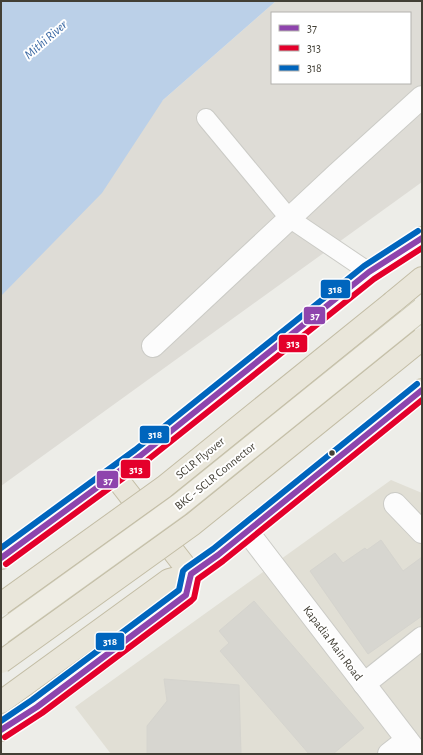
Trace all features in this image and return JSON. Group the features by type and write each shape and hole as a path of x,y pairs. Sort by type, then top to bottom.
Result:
{"highway":[{"path":"1,558 140,456 369,272 422,238"},
{"name":"SCLR Flyover","path":"1,604 164,487 422,278"},
{"path":"1,662 193,524 422,339"},
{"path":"1,702 169,580 191,574 218,555 422,390"},
{"path":"114,475 191,574"},
{"path":"7,726 37,707 186,595 191,574"}],"main road":[{"name":"BKC - SCLR Connector","path":"1,633 179,505 422,309"}],"street":[{"path":"153,346 343,168 422,97"},
{"path":"395,504 422,532"},
{"name":"Kapadia Main Road","path":"247,531 413,747"},
{"path":"364,684 422,638"},
{"path":"389,754 413,747"}],"lane":[{"path":"206,118 289,218 369,272"}],"shaded area":[{"path":"276,1 422,1 422,182 1,486 1,283 163,100"},
{"path":"391,480 422,493 422,754 111,754 75,707"}],"water":[{"name":"Mithi River","path":"1,1 276,1 163,100 102,193 1,296"}],"building":[{"path":"381,540 403,571 422,557 422,616 368,654 310,571 335,553 343,563 365,548 367,550"},
{"path":"254,601 364,728 333,754 309,754 220,651 229,643 219,631"},
{"path":"164,679 239,685 241,754 147,754 147,726 167,701"}],"transit line":[{"name":"318","path":"1,548 135,450 364,266 418,231"},
{"name":"37","path":"1,558 140,456 369,272 422,238"},
{"name":"313","path":"6,564 145,462 374,279 422,248"},
{"name":"318","path":"1,721 32,700 179,590 183,571 186,568 213,549 417,384"},
{"name":"37","path":"1,730 37,707 186,595 191,574 218,555 422,390"},
{"name":"313","path":"5,737 42,713 191,601 194,598 198,579 223,561 422,400"}]}
